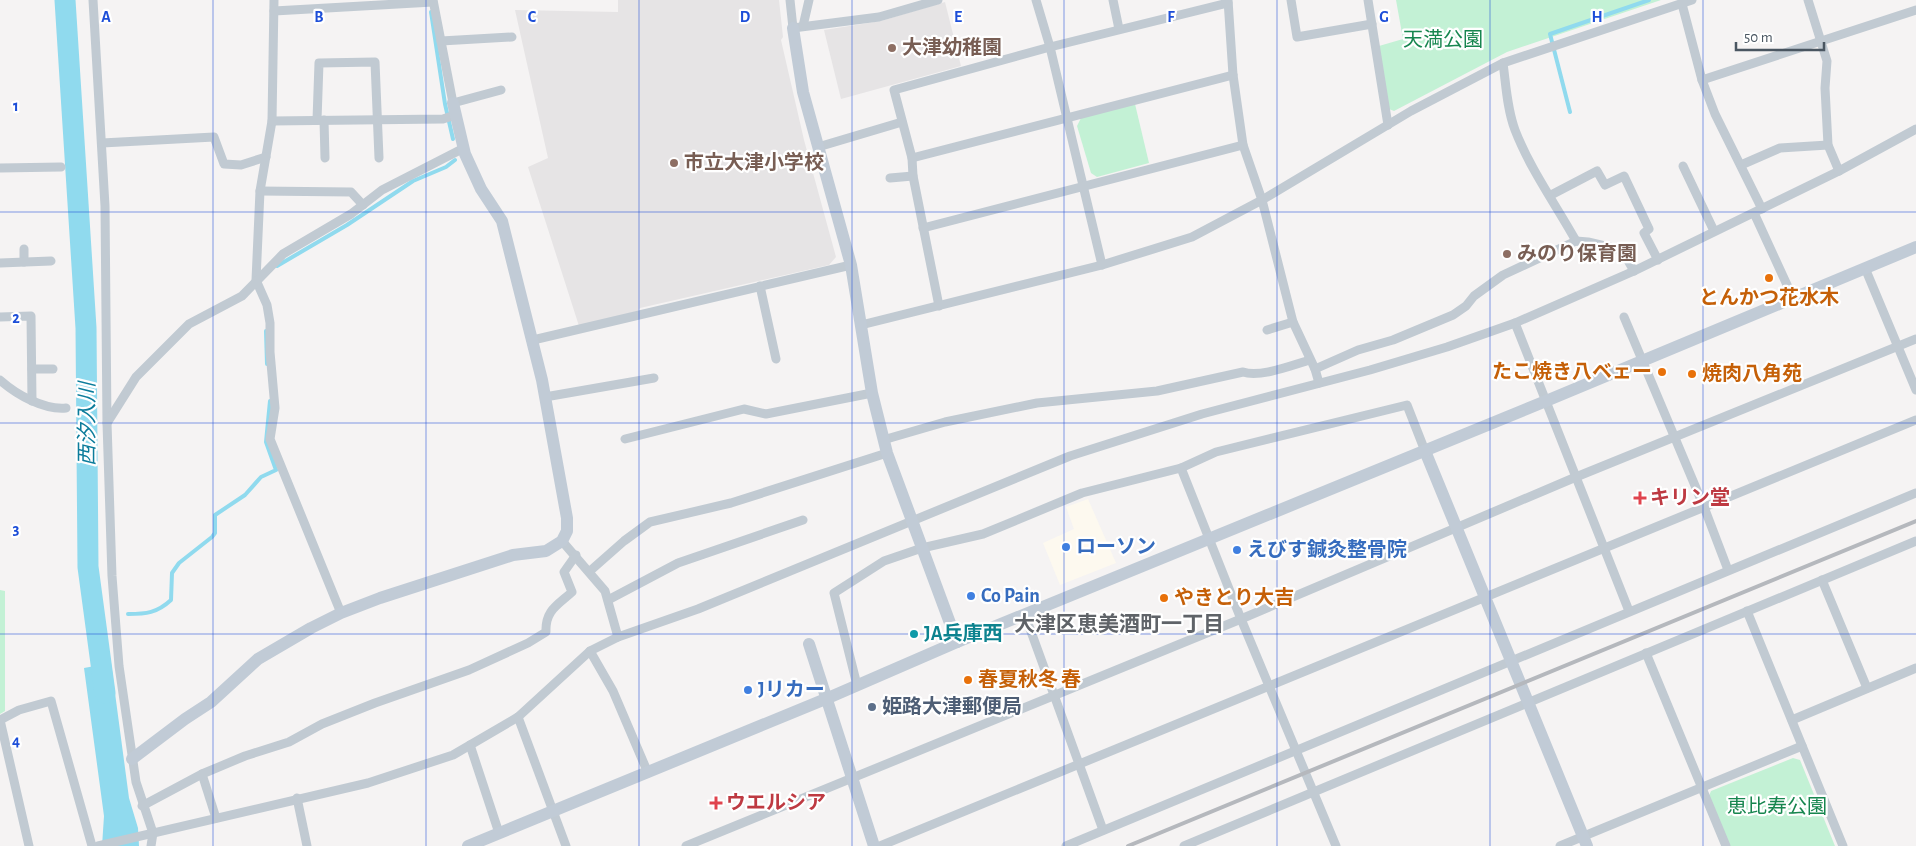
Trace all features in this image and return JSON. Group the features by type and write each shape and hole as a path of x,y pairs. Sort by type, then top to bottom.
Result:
{"street":[{"path":"93,0 105,206 107,423 113,585 119,666 132,759 142,806 153,833 151,846"},
{"path":"274,0 272,121 260,191 256,280 268,305 270,323 270,352 275,408 270,439 342,613"},
{"path":"790,0 798,27 803,92 851,264 872,393 887,453 957,642"},
{"path":"798,27 809,0"},
{"path":"798,27 880,17 938,0"},
{"path":"1036,0 1050,47 1102,265"},
{"path":"1113,0 1119,29"},
{"path":"1291,0 1297,37 1372,24"},
{"path":"1368,0 1388,125"},
{"path":"861,325 1102,265 1192,237 1262,200 1388,125 1504,63 1692,0"},
{"path":"1808,0 1827,61 1825,88 1828,145 1840,171"},
{"path":"132,759 211,702 258,659 342,613 380,598 513,555 546,551 562,541 566,531 567,518 533,340 502,221 481,189 462,149 450,112 441,41 433,1 274,11"},
{"path":"938,306 913,176 912,158 894,90 1050,47 1228,2 1233,75 1243,146 1262,200 1293,322 1315,369 1319,383"},
{"path":"1682,4 1702,80 1715,114 1741,165 1793,298"},
{"path":"1702,80 1916,10"},
{"path":"441,41 512,37"},
{"path":"325,158 321,120 319,63 375,62 379,158"},
{"path":"1504,63 1510,113 1515,130 1527,155 1576,241"},
{"path":"912,158 1233,75"},
{"path":"272,121 378,120 450,112 501,90"},
{"path":"818,147 902,122"},
{"path":"98,846 405,772 453,755 518,717 590,651 618,637 698,609 1077,453 1193,416 1418,356 1515,323 1658,260 1840,171 1916,129"},
{"path":"102,143 214,137 224,164 241,165 266,157"},
{"path":"1741,165 1780,148 1828,145"},
{"path":"923,228 1243,146"},
{"path":"107,423 136,377 189,324 242,296 283,254 363,205 382,190 462,149"},
{"path":"1683,166 1714,231"},
{"path":"0,168 60,167"},
{"path":"1551,195 1597,171 1605,185 1624,176 1649,229 1644,232 1658,260"},
{"path":"890,178 913,176"},
{"path":"260,191 352,192 363,205"},
{"path":"1315,369 1358,350 1393,340 1452,316 1466,306 1474,296 1504,275 1576,241 1622,250 1634,271"},
{"path":"468,846 828,698 957,642 1916,247"},
{"path":"24,249 24,262"},
{"path":"0,263 51,262"},
{"path":"533,340 851,264"},
{"path":"1865,268 1916,390"},
{"path":"760,286 776,358"},
{"path":"0,317 31,316 32,401"},
{"path":"1624,317 1704,506 1728,570"},
{"path":"1267,330 1293,322"},
{"path":"1515,323 1629,611"},
{"path":"686,846 852,776 1240,619 1576,477 1916,339"},
{"path":"884,440 945,422 1037,402 1157,390 1243,372 1249,374 1279,369 1310,360"},
{"path":"32,369 53,369"},
{"path":"545,397 654,378"},
{"path":"0,380 23,398 58,409 66,408"},
{"path":"625,439 744,409 766,414 872,393"},
{"path":"857,685 834,593 884,561 922,548 983,534 1082,493 1181,468 1216,452 1407,405 1424,451 1585,841"},
{"path":"880,846 1270,687 1603,547 1916,420"},
{"path":"590,571 624,541 650,522 731,503 887,453"},
{"path":"1181,468 1240,619 1336,846"},
{"path":"1066,846 1916,493"},
{"path":"608,600 678,563 803,520"},
{"path":"562,541 590,571 605,591 618,637"},
{"path":"1184,846 1916,541"},
{"path":"142,806 202,774 245,756 289,742 322,724 375,703 469,670 528,643 546,632 545,620 548,614 572,592 564,572 576,555"},
{"path":"1822,580 1867,688"},
{"path":"1747,611 1843,846"},
{"path":"1025,615 1103,830"},
{"path":"809,644 828,698 874,846"},
{"path":"590,651 613,691 648,773"},
{"path":"1646,653 1700,788 1726,846"},
{"path":"1792,720 1916,668"},
{"path":"29,846 0,720 19,710 51,701 92,846"},
{"path":"518,717 566,846"},
{"path":"470,745 499,833"},
{"path":"1560,846 1585,841 1700,788 1802,746"},
{"path":"202,774 216,818"},
{"path":"297,798 306,846"}],"shaded area":[{"name":"市立大津小学校","path":"618,0 779,0 783,37 781,40 804,140 836,257 829,265 640,308 638,311 579,326 528,167 548,158 515,10 618,12"},
{"name":"大津幼稚園","path":"945,2 961,66 841,99 824,30 881,21"},
{"path":"1088,499 1116,563 1060,585 1043,543 1074,529 1066,507"}],"green space":[{"name":"天満公園","path":"1396,0 1661,0 1507,52 1394,111 1389,109 1379,46 1403,39"},
{"path":"1135,104 1149,163 1097,177 1091,173 1077,126 1081,118"},
{"path":"0,590 5,591 5,711 0,714"},
{"name":"恵比寿公園","path":"1793,758 1800,760 1835,846 1730,846 1709,796 1711,791"}],"water":[{"path":"111,663 129,798 138,828 139,846 102,846 104,816 84,668"}],"waterway":[{"name":"西汐入川","path":"65,0 86,328 88,567 105,693"},
{"path":"1570,112 1550,34 1649,0"},
{"path":"431,12 445,104 453,139"},
{"path":"277,266 347,225 413,181 446,167 455,160"},
{"path":"266,331 267,364"},
{"path":"128,614 151,612 161,608 171,600 172,573 179,563 215,533 215,515 245,495 261,477 276,470 266,442 270,401"}],"railway":[{"path":"1128,846 1916,521"}],"place":[{"name":"大津幼稚園","path":"892,48"},
{"name":"市立大津小学校","path":"674,163"},
{"name":"みのり保育園","path":"1507,254"},
{"name":"とんかつ花水木","path":"1769,278"},
{"name":"たこ焼き八ベェー","path":"1662,372"},
{"name":"焼肉八角苑","path":"1692,374"},
{"name":"キリン堂","path":"1640,498"},
{"name":"ローソン","path":"1066,547"},
{"name":"えびす鍼灸整骨院","path":"1237,550"},
{"name":"Co Pain","path":"971,596"},
{"name":"やきとり大吉","path":"1164,598"},
{"name":"JA兵庫西","path":"914,634"},
{"name":"春夏秋冬 春","path":"968,680"},
{"name":"Jリカー","path":"748,690"},
{"name":"姫路大津郵便局","path":"872,707"},
{"name":"ウエルシア","path":"716,803"}],"district":[{"name":"大津区恵美酒町一丁目","path":"1119,624"}]}
